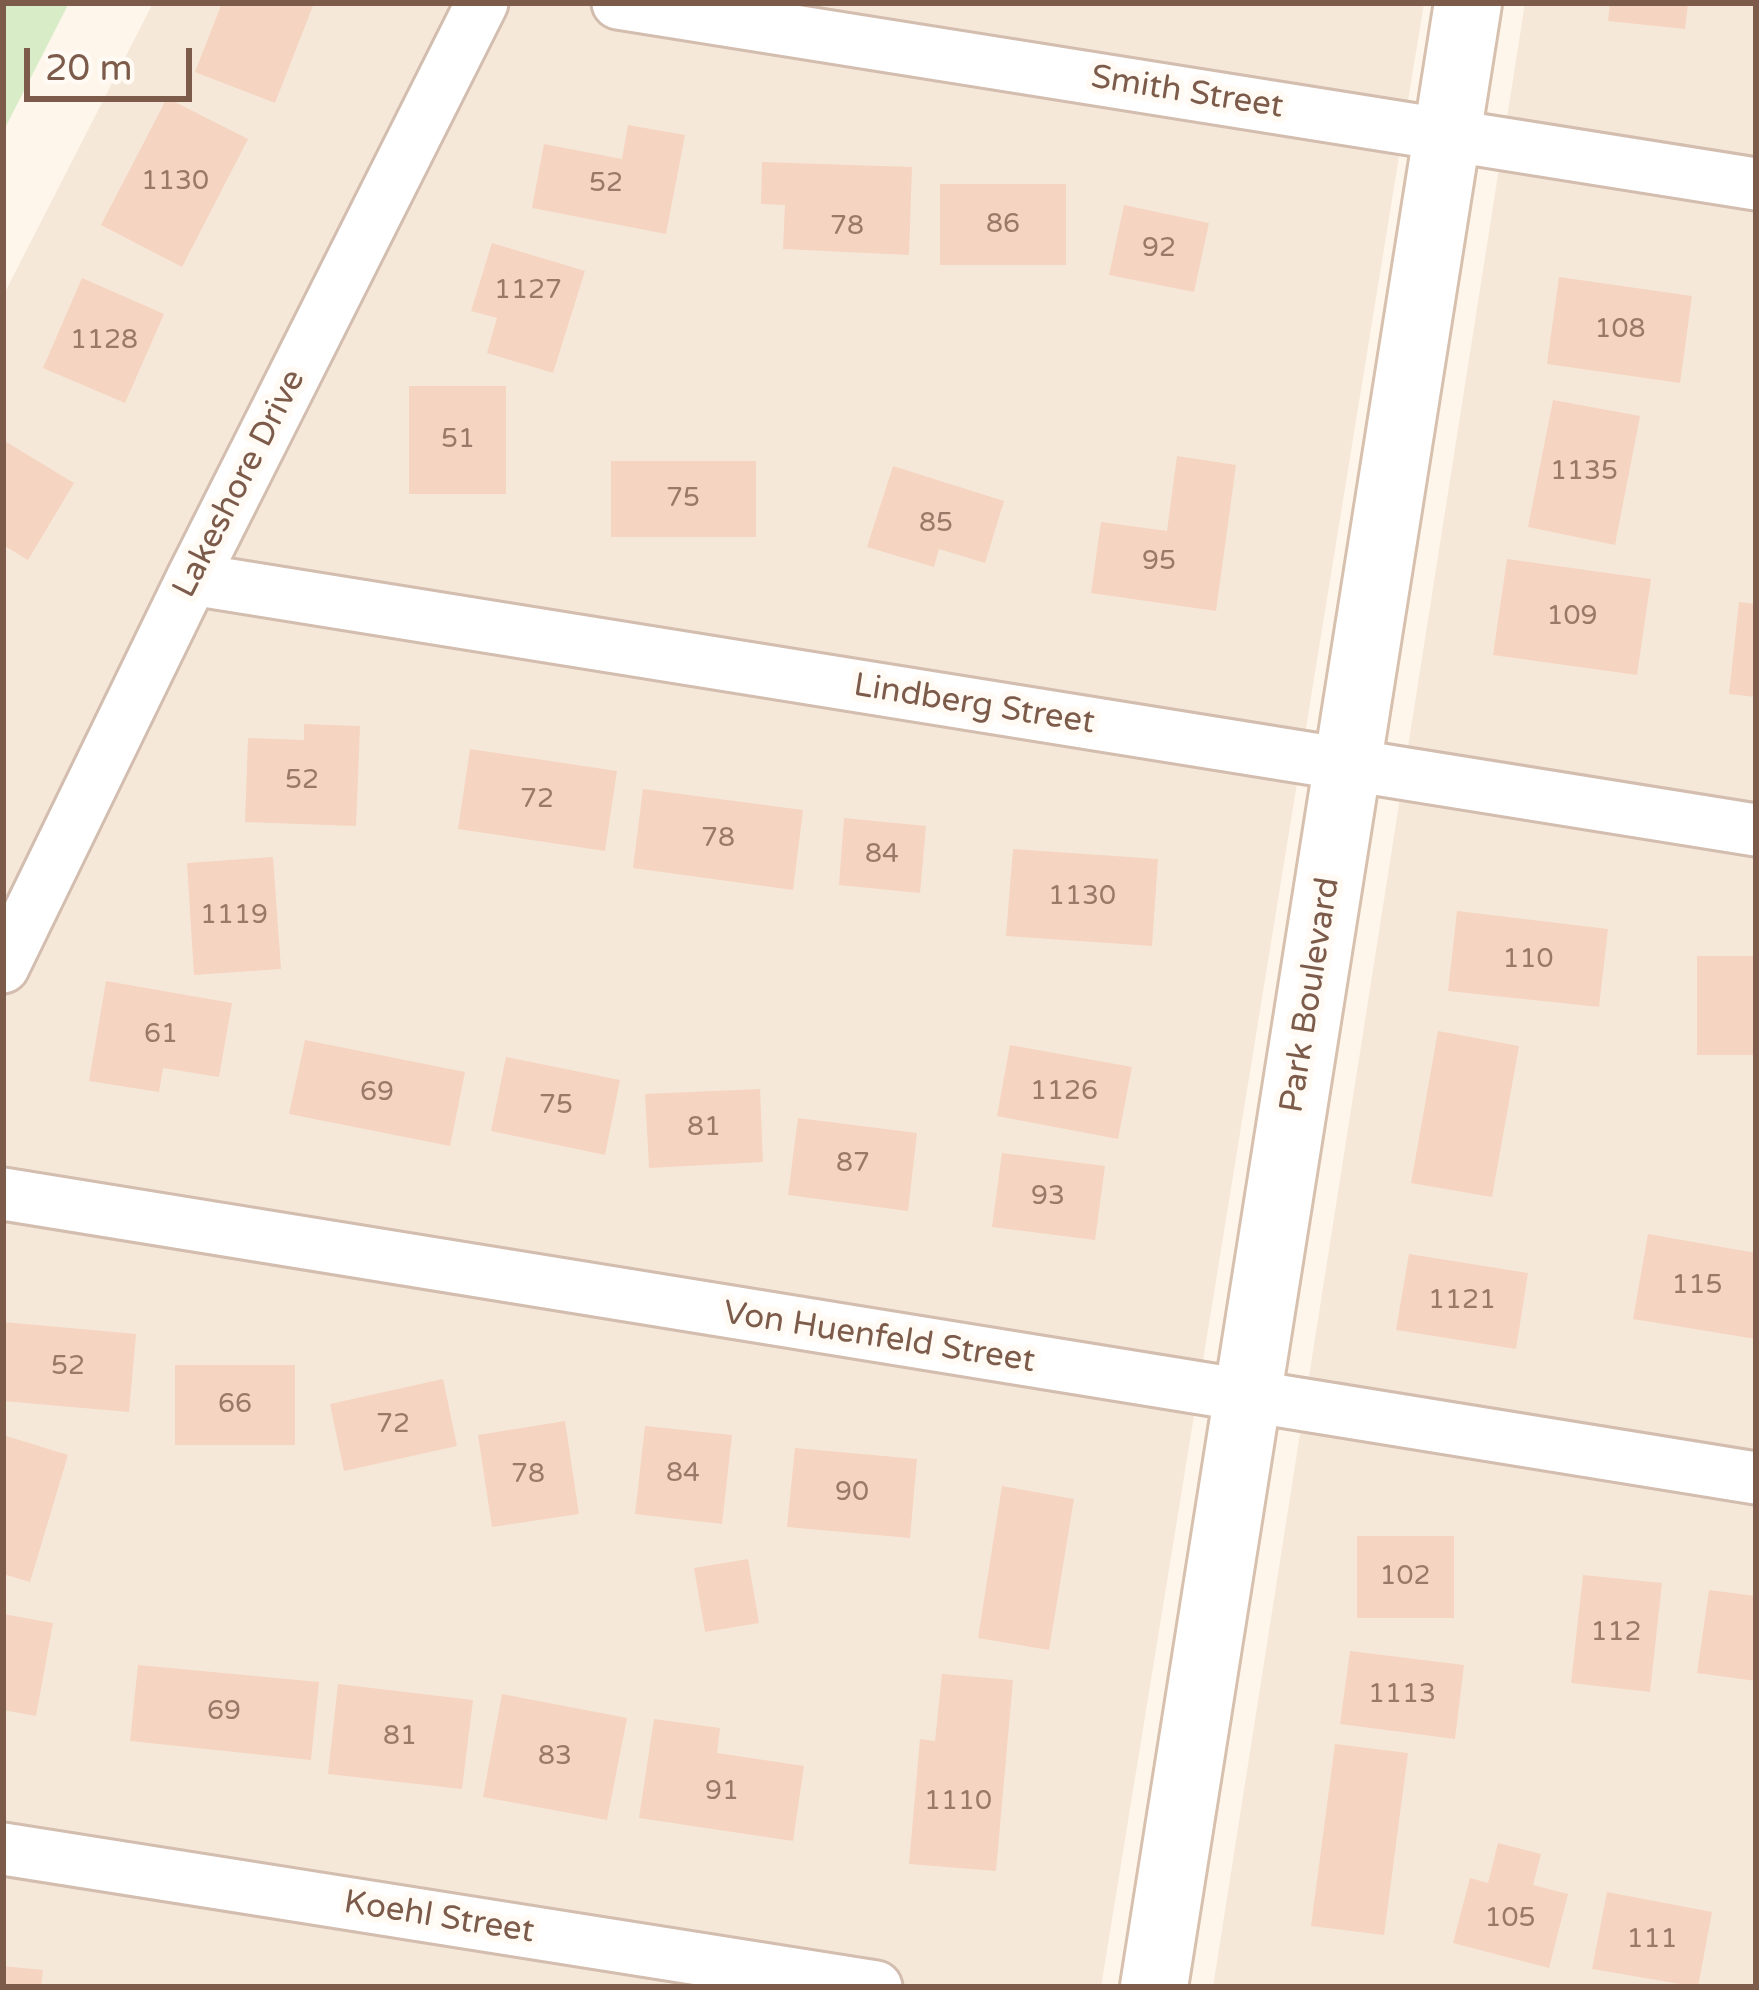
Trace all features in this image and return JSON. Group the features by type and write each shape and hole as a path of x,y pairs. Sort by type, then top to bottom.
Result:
{"street":[{"name":"Lakeshore Drive","path":"3,967 192,578 482,3"},
{"name":"Smith Street","path":"619,3 1756,184"},
{"name":"Park Boulevard","path":"1154,1987 1468,3"},
{"name":"Lindberg Street","path":"192,578 1756,830"},
{"name":"Von Huenfeld Street","path":"3,1194 1756,1478"},
{"name":"Koehl Street","path":"3,1849 876,1987"}],"shaded area":[{"path":"153,3 1424,3 1101,1987 3,1987 3,296"},
{"path":"1525,3 1756,3 1756,1987 1213,1987"}],"green space":[{"path":"3,3 69,3 3,132"}],"building":[{"path":"222,3 314,3 275,103 195,72"},
{"path":"1610,3 1688,3 1685,29 1608,21"},
{"path":"167,98 248,139 182,267 101,225"},
{"path":"628,125 685,135 666,234 532,208 544,144 622,159"},
{"path":"762,162 912,167 909,255 783,249 785,205 761,204"},
{"path":"940,184 1066,184 1066,265 940,265"},
{"path":"1124,205 1209,223 1194,292 1109,275"},
{"path":"492,243 585,271 553,373 487,353 497,318 471,311"},
{"path":"1559,277 1692,296 1680,383 1547,364"},
{"path":"82,278 164,314 125,403 43,368"},
{"path":"409,386 506,386 506,494 409,494"},
{"path":"1553,400 1640,416 1615,545 1528,527"},
{"path":"3,440 74,483 28,560 3,545"},
{"path":"1177,456 1236,465 1216,611 1091,593 1101,522 1167,531"},
{"path":"611,461 756,461 756,537 611,537"},
{"path":"893,466 1004,501 985,563 939,549 934,567 867,547"},
{"path":"1507,559 1651,579 1637,675 1493,655"},
{"path":"1739,602 1756,604 1756,697 1729,694"},
{"path":"304,724 360,726 356,826 245,822 248,738 304,740"},
{"path":"470,749 617,771 605,851 458,829"},
{"path":"643,789 803,810 793,890 633,868"},
{"path":"844,818 926,826 920,893 839,885"},
{"path":"1013,849 1158,859 1152,946 1006,936"},
{"path":"273,857 281,969 194,975 187,863"},
{"path":"1457,911 1608,929 1599,1007 1448,991"},
{"path":"1697,956 1756,956 1756,1055 1697,1055"},
{"path":"106,981 232,1003 219,1077 163,1068 159,1092 89,1081"},
{"path":"1438,1031 1519,1046 1492,1197 1411,1183"},
{"path":"305,1040 465,1072 450,1146 289,1114"},
{"path":"1010,1045 1132,1067 1118,1139 997,1116"},
{"path":"506,1057 620,1080 605,1155 491,1131"},
{"path":"760,1089 763,1162 649,1168 645,1094"},
{"path":"798,1118 917,1133 908,1211 788,1195"},
{"path":"1002,1153 1105,1166 1095,1240 992,1227"},
{"path":"1648,1234 1756,1253 1756,1339 1633,1319"},
{"path":"1409,1254 1528,1273 1516,1349 1396,1330"},
{"path":"3,1322 136,1334 129,1412 3,1401"},
{"path":"175,1365 295,1365 295,1445 175,1445"},
{"path":"443,1379 457,1446 344,1471 330,1404"},
{"path":"565,1421 579,1514 492,1527 478,1435"},
{"path":"645,1426 732,1435 722,1524 635,1514"},
{"path":"3,1435 68,1455 30,1582 3,1574"},
{"path":"795,1448 917,1459 910,1538 787,1527"},
{"path":"1002,1486 1074,1499 1049,1650 978,1638"},
{"path":"1357,1536 1454,1536 1454,1618 1357,1618"},
{"path":"748,1559 759,1623 705,1632 694,1568"},
{"path":"1583,1575 1662,1583 1650,1692 1571,1683"},
{"path":"1709,1590 1756,1596 1756,1681 1697,1673"},
{"path":"3,1614 53,1623 36,1716 3,1710"},
{"path":"1350,1651 1464,1665 1455,1739 1340,1724"},
{"path":"138,1665 319,1682 311,1760 130,1741"},
{"path":"942,1674 1013,1680 996,1871 909,1864 920,1739 935,1741"},
{"path":"338,1684 473,1700 462,1789 328,1774"},
{"path":"502,1694 627,1718 607,1820 483,1797"},
{"path":"654,1719 720,1728 717,1753 804,1766 793,1841 639,1818"},
{"path":"1335,1744 1408,1753 1384,1935 1311,1926"},
{"path":"1498,1843 1541,1854 1533,1885 1568,1894 1549,1968 1453,1943 1470,1878 1488,1883"},
{"path":"1607,1892 1712,1912 1698,1987 1592,1969"},
{"path":"3,1966 43,1970 41,1987 3,1987"}]}
